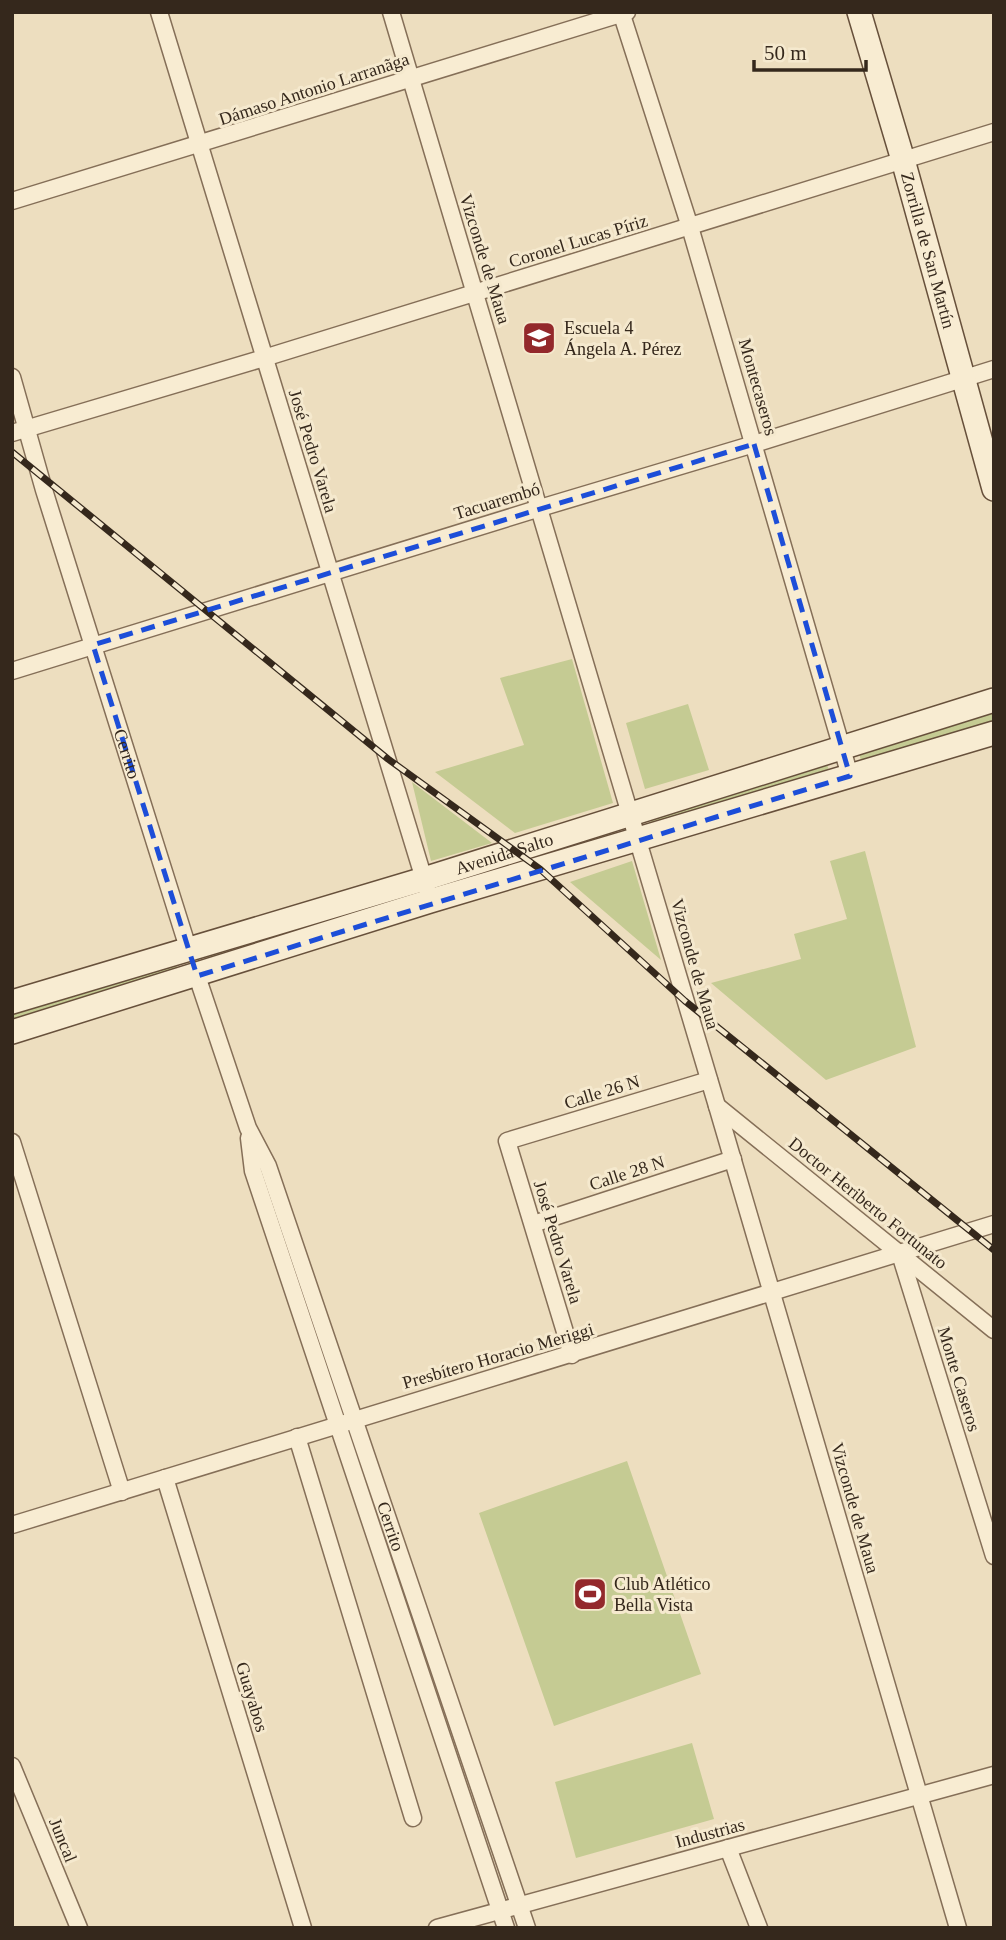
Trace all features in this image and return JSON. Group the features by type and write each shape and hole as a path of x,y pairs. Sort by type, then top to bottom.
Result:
{"street":[{"name":"José Pedro Varela","path":"159,12 430,901"},
{"name":"Vizconde de Maua","path":"391,12 718,1106 958,1928"},
{"name":"Zorrilla de San Martín","path":"859,12 994,489"},
{"name":"Dámaso Antonio Larranãga","path":"12,201 623,13"},
{"name":"Montecaseros","path":"623,13 690,227 849,776"},
{"name":"Coronel Lucas Píriz","path":"19,431 994,132"},
{"name":"Tacuarembó","path":"12,671 994,369"},
{"name":"Cerrito","path":"12,377 19,431 93,645 197,976 248,1128 268,1166 527,1928"},
{"name":"Avenida Salto","path":"12,1002 424,879 994,700"},
{"name":"Avenida Salto","path":"12,1032 430,901 994,733"},
{"name":"Calle 26 N","path":"507,1141 709,1080"},
{"name":"Doctor Heriberto Fortunato","path":"718,1106 994,1331"},
{"name":"Cerrito","path":"248,1128 253,1171 506,1928"},
{"name":"José Pedro Varela","path":"507,1141 572,1355"},
{"path":"12,1142 122,1492"},
{"name":"Calle 28 N","path":"533,1224 733,1159"},
{"name":"Presbítero Horacio Meriggi","path":"12,1525 994,1224"},
{"name":"Monte Caseros","path":"900,1254 994,1556"},
{"path":"297,1437 413,1818"},
{"name":"Guayabos","path":"165,1478 303,1928"},
{"name":"Juncal","path":"12,1766 79,1928"},
{"name":"Industrias","path":"437,1928 994,1775"},
{"path":"728,1848 759,1928"}],"highlighted area":[{"path":"754,444 850,776 197,976 93,645"}],"green space":[{"path":"572,659 613,803 515,833 435,772 524,745 500,678"},
{"path":"688,704 709,770 645,789 626,723"},
{"path":"994,708 994,725 862,764 858,750"},
{"path":"827,764 830,774 653,828 649,817"},
{"path":"412,782 492,843 431,861"},
{"path":"615,827 618,837 544,860 533,851"},
{"path":"865,851 916,1047 826,1080 711,983 801,959 794,934 847,919 830,861"},
{"path":"632,861 661,960 570,882"},
{"path":"409,890 412,900 208,965 204,955"},
{"path":"176,963 179,973 12,1022 12,1011"},
{"name":"Club Atlético Bella Vista","path":"627,1461 701,1674 554,1726 479,1513"},
{"path":"692,1743 714,1819 576,1858 555,1782"}],"railway":[{"path":"12,452 388,759 540,869 685,1001 994,1250"}],"place":[{"name":"Escuela 4 Ángela A. Pérez","path":"539,338"},
{"name":"Club Atlético Bella Vista","path":"590,1594"}]}
